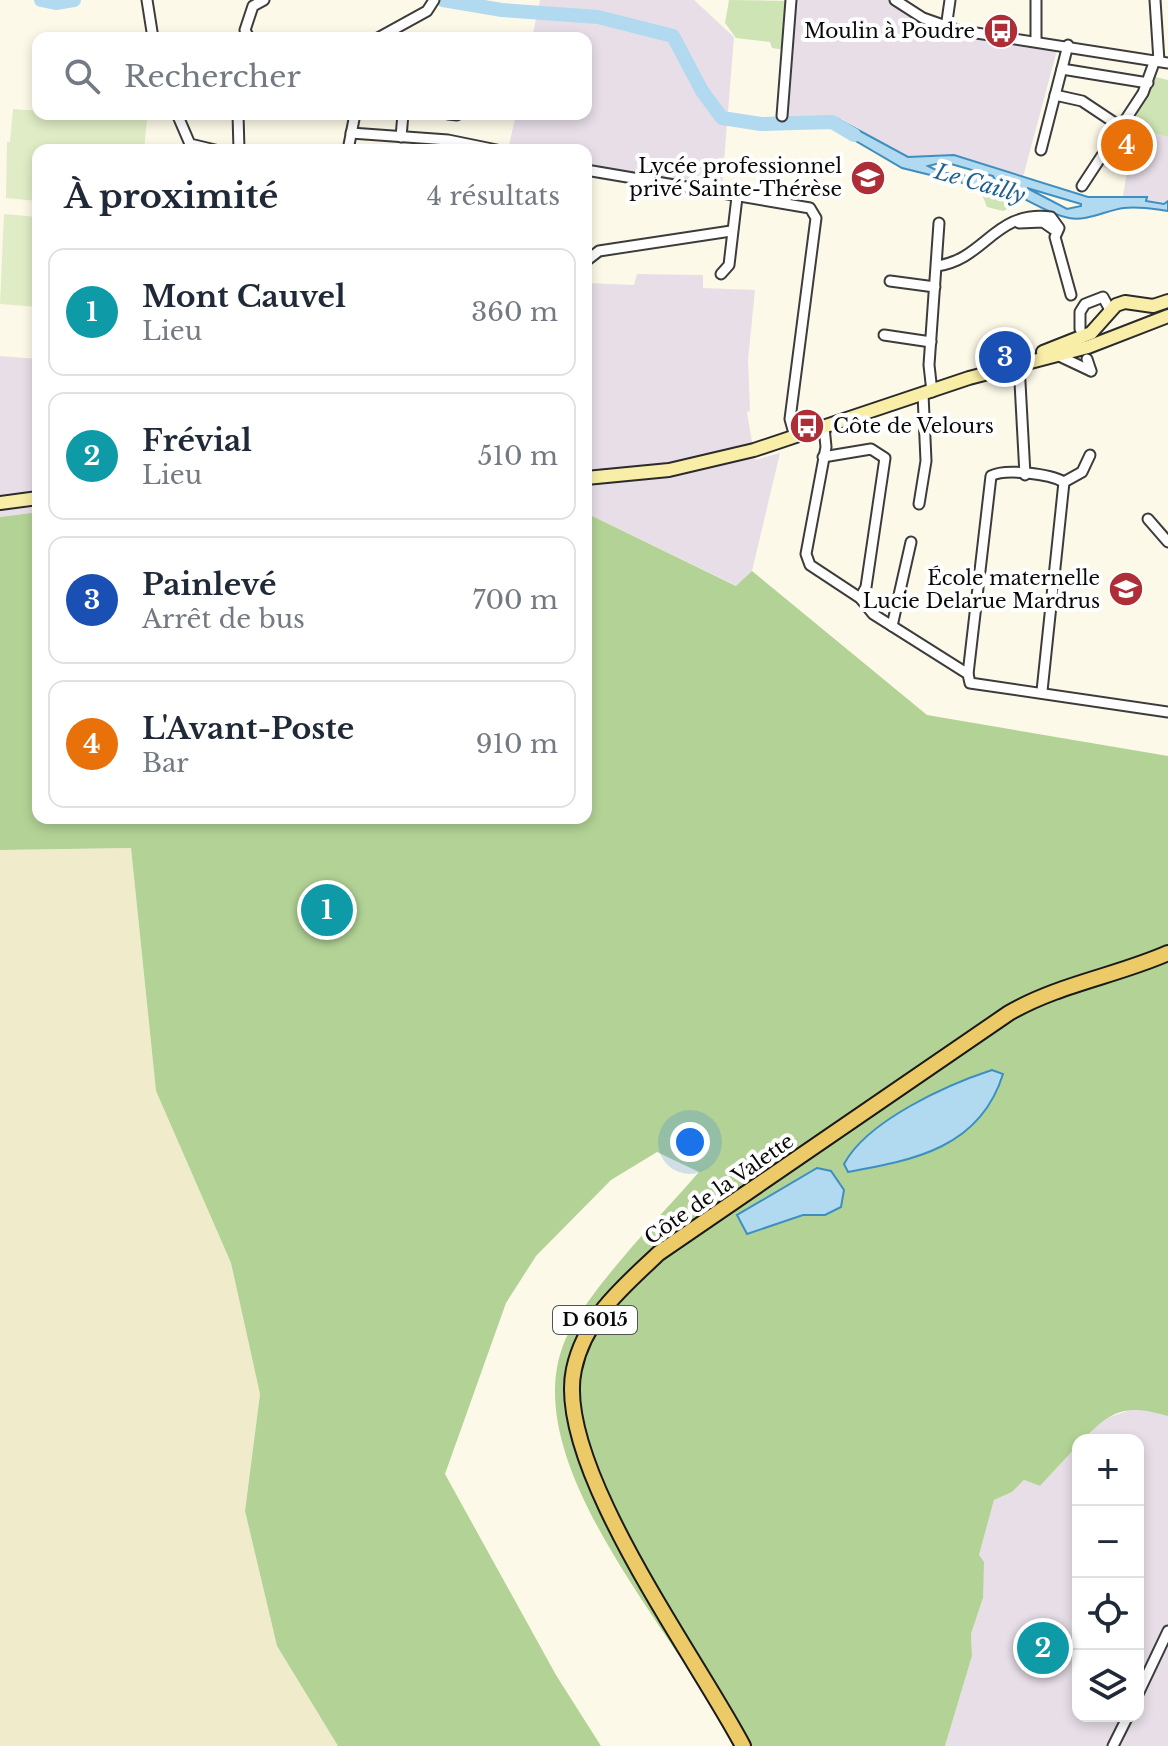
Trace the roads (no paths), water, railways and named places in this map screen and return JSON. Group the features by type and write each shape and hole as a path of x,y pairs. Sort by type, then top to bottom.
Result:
{"main road":[{"name":"Côte de la Valette","path":"743,1746 626,1546 582,1449 572,1390 582,1343 611,1298 659,1253 1009,1013 1043,995 1130,970 1168,953"}],"street":[{"path":"147,0 152,32"},
{"path":"246,32 253,6 264,0"},
{"path":"782,116 791,0"},
{"path":"895,0 946,28 1161,61"},
{"path":"946,28 950,0"},
{"path":"1036,0 1036,41"},
{"path":"1082,186 1161,61 1155,0"},
{"path":"390,32 416,19 432,3"},
{"path":"1041,150 1068,45"},
{"path":"1062,69 1148,83"},
{"path":"1055,95 1082,101 1121,127"},
{"path":"179,120 187,144"},
{"path":"238,120 239,144"},
{"path":"349,144 354,120"},
{"path":"401,137 402,120"},
{"path":"351,133 471,144"},
{"path":"592,171 810,208 816,218 790,419 792,438"},
{"path":"721,274 729,265 737,197"},
{"path":"937,266 961,262 995,231 1016,221 1034,216 1056,220 1059,228 1055,237 1071,295"},
{"path":"1016,221 1043,222 1053,229"},
{"path":"919,504 926,451 939,223"},
{"path":"592,256 599,251 731,231"},
{"path":"890,281 935,287"},
{"path":"1080,329 1080,312 1092,300 1103,297 1120,334"},
{"path":"592,477 669,470 792,438 1019,364 1091,333 1108,313 1125,302 1153,306 1168,301"},
{"path":"1019,364 1032,364 1168,316"},
{"path":"884,335 931,342"},
{"path":"1057,355 1091,371 1087,359"},
{"path":"1019,364 1025,475"},
{"path":"824,427 823,457 808,561 814,569 860,598 868,610 968,674"},
{"path":"823,457 871,449 885,458 866,587 860,598"},
{"path":"1090,455 1082,472 1064,482 1025,475 997,473 991,476 968,674 970,683 1042,691 1168,712"},
{"path":"1042,691 1064,482"},
{"path":"0,503 32,499"},
{"path":"1148,519 1168,542"},
{"path":"892,626 911,542"},
{"path":"1144,1681 1168,1631"},
{"path":"1113,1746 1125,1722"}],"water":[{"path":"838,119 908,157 954,155 1088,197 1147,197 1146,201 1164,204 1168,201 1168,211 1130,207 1069,218 1005,190 983,188 902,168 837,130","holes":["944,162 993,176 995,180 940,172 928,166","1027,188 1081,204 1081,206 1067,209"]},
{"path":"992,1070 1003,1074 992,1099 978,1119 961,1134 920,1155 848,1172 844,1164 855,1148 889,1119 931,1095"},
{"path":"817,1168 831,1171 844,1190 841,1207 825,1215 803,1215 747,1234 737,1215"}],"waterway":[{"name":"Le Cailly","path":"41,0 56,3 74,0"},
{"name":"Le Cailly","path":"443,0 502,10 598,17 673,36 702,91 722,118 761,124 832,122 854,135"}],"place":[{"name":"Moulin à Poudre","path":"1001,31"},
{"name":"L'Avant-Poste","path":"1127,145"},
{"name":"Lycée professionnel privé Sainte-Thérèse","path":"868,178"},
{"name":"Painlevé","path":"1005,357"},
{"name":"Côte de Velours","path":"807,426"},
{"name":"École maternelle Lucie Delarue Mardrus","path":"1126,589"},
{"name":"Mont Cauvel","path":"327,910"},
{"name":"Frévial","path":"1043,1648"}]}
